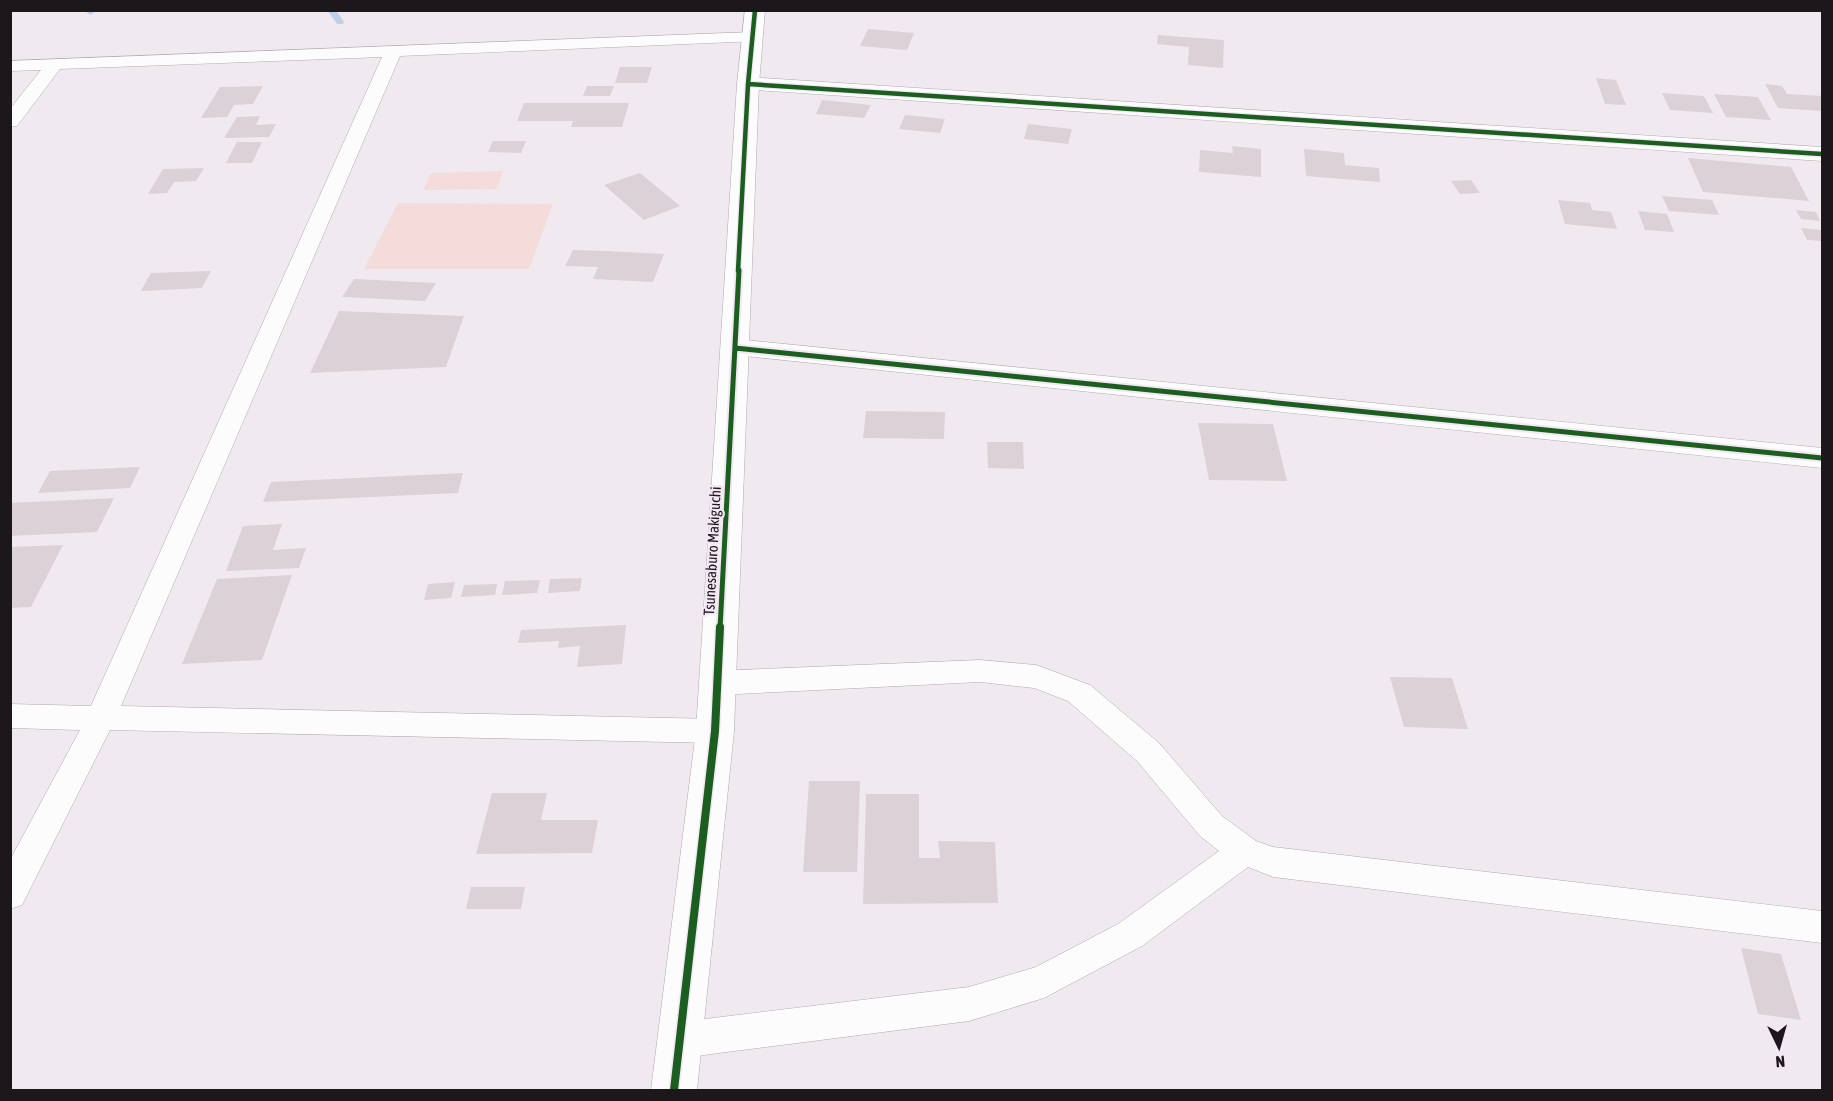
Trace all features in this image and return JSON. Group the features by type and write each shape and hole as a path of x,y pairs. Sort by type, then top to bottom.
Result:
{"street":[{"name":"Tsunesaburo Makiguchi","path":"674,1090 715,731 748,84 754,24"},
{"path":"748,84 1822,154"},
{"path":"735,348 1822,458"}],"lane":[{"path":"10,66 393,51 754,24"},
{"path":"10,894 101,718 393,51"},
{"path":"10,122 55,64"},
{"path":"717,683 980,671 1036,676 1079,693 1148,752 1211,826 1244,851 1273,862 1822,927"},
{"path":"10,716 715,731"},
{"path":"680,1040 969,1004 1044,981 1130,935 1244,851"}],"shaded area":[{"path":"503,171 497,189 423,190 431,173"},
{"path":"398,203 553,204 529,269 364,269"}],"building":[{"path":"868,29 914,33 907,50 860,46"},
{"path":"1158,35 1224,40 1223,68 1188,65 1189,47 1157,44"},
{"path":"620,67 652,67 647,83 615,83"},
{"path":"1596,78 1616,80 1626,105 1605,104"},
{"path":"1765,84 1782,86 1787,94 1822,96 1822,111 1778,108"},
{"path":"263,86 253,104 234,105 227,117 201,118 220,87"},
{"path":"587,86 614,86 610,96 583,96"},
{"path":"1662,93 1704,96 1713,113 1670,110"},
{"path":"1714,94 1758,97 1771,120 1726,117"},
{"path":"822,100 871,105 864,118 816,114"},
{"path":"524,103 629,103 622,127 571,127 573,121 517,121"},
{"path":"905,115 945,119 940,133 899,129"},
{"path":"260,116 256,125 276,124 269,137 224,138 237,117"},
{"path":"1028,124 1072,129 1068,144 1024,139"},
{"path":"493,141 526,141 521,153 488,152"},
{"path":"237,142 262,142 252,163 226,163"},
{"path":"1232,146 1261,149 1261,177 1199,172 1200,150 1233,153"},
{"path":"1304,149 1344,153 1345,165 1379,168 1380,182 1306,176"},
{"path":"1688,158 1791,167 1809,201 1703,192"},
{"path":"204,168 196,181 174,182 167,193 148,194 163,169"},
{"path":"640,173 680,206 644,220 604,185"},
{"path":"1471,180 1480,193 1460,194 1451,181"},
{"path":"1662,196 1712,200 1719,215 1669,211"},
{"path":"1558,200 1590,203 1592,210 1611,212 1617,229 1565,224"},
{"path":"1796,210 1816,212 1820,221 1801,219"},
{"path":"1638,211 1667,214 1674,232 1645,230"},
{"path":"1801,228 1821,230 1822,241 1807,240"},
{"path":"573,250 664,254 653,282 593,279 598,267 565,266"},
{"path":"211,271 202,288 141,291 151,273"},
{"path":"354,279 436,283 425,301 342,297"},
{"path":"339,311 464,316 446,367 310,373"},
{"path":"866,411 945,412 944,439 863,438"},
{"path":"1198,423 1273,424 1287,481 1209,480"},
{"path":"987,442 1023,442 1024,469 988,468"},
{"path":"140,467 130,488 38,493 50,471"},
{"path":"463,473 458,493 263,502 271,482"},
{"path":"114,498 97,532 10,536 10,503"},
{"path":"282,524 273,550 306,548 299,568 226,571 243,526"},
{"path":"63,545 31,607 10,608 10,547"},
{"path":"292,575 262,660 182,664 217,579"},
{"path":"582,578 580,591 548,593 550,579"},
{"path":"540,580 537,593 502,595 505,581"},
{"path":"455,582 451,598 424,600 428,584"},
{"path":"497,584 495,595 461,597 464,585"},
{"path":"626,625 622,664 577,667 580,646 558,648 559,641 518,643 521,630"},
{"path":"1390,677 1452,678 1468,729 1404,727"},
{"path":"809,781 860,781 857,872 803,872"},
{"path":"492,793 547,793 541,820 598,820 592,853 476,854"},
{"path":"866,794 919,794 919,858 940,858 938,841 995,842 998,903 863,904"},
{"path":"471,887 525,887 521,909 466,909"},
{"path":"1741,948 1781,954 1801,1020 1758,1014"}],"waterway":[{"path":"331,10 340,22"}],"cycle path":[{"path":"674,1090 715,731 748,84 755,10"},
{"path":"748,84 1822,154"},
{"path":"735,348 1822,458"}]}
